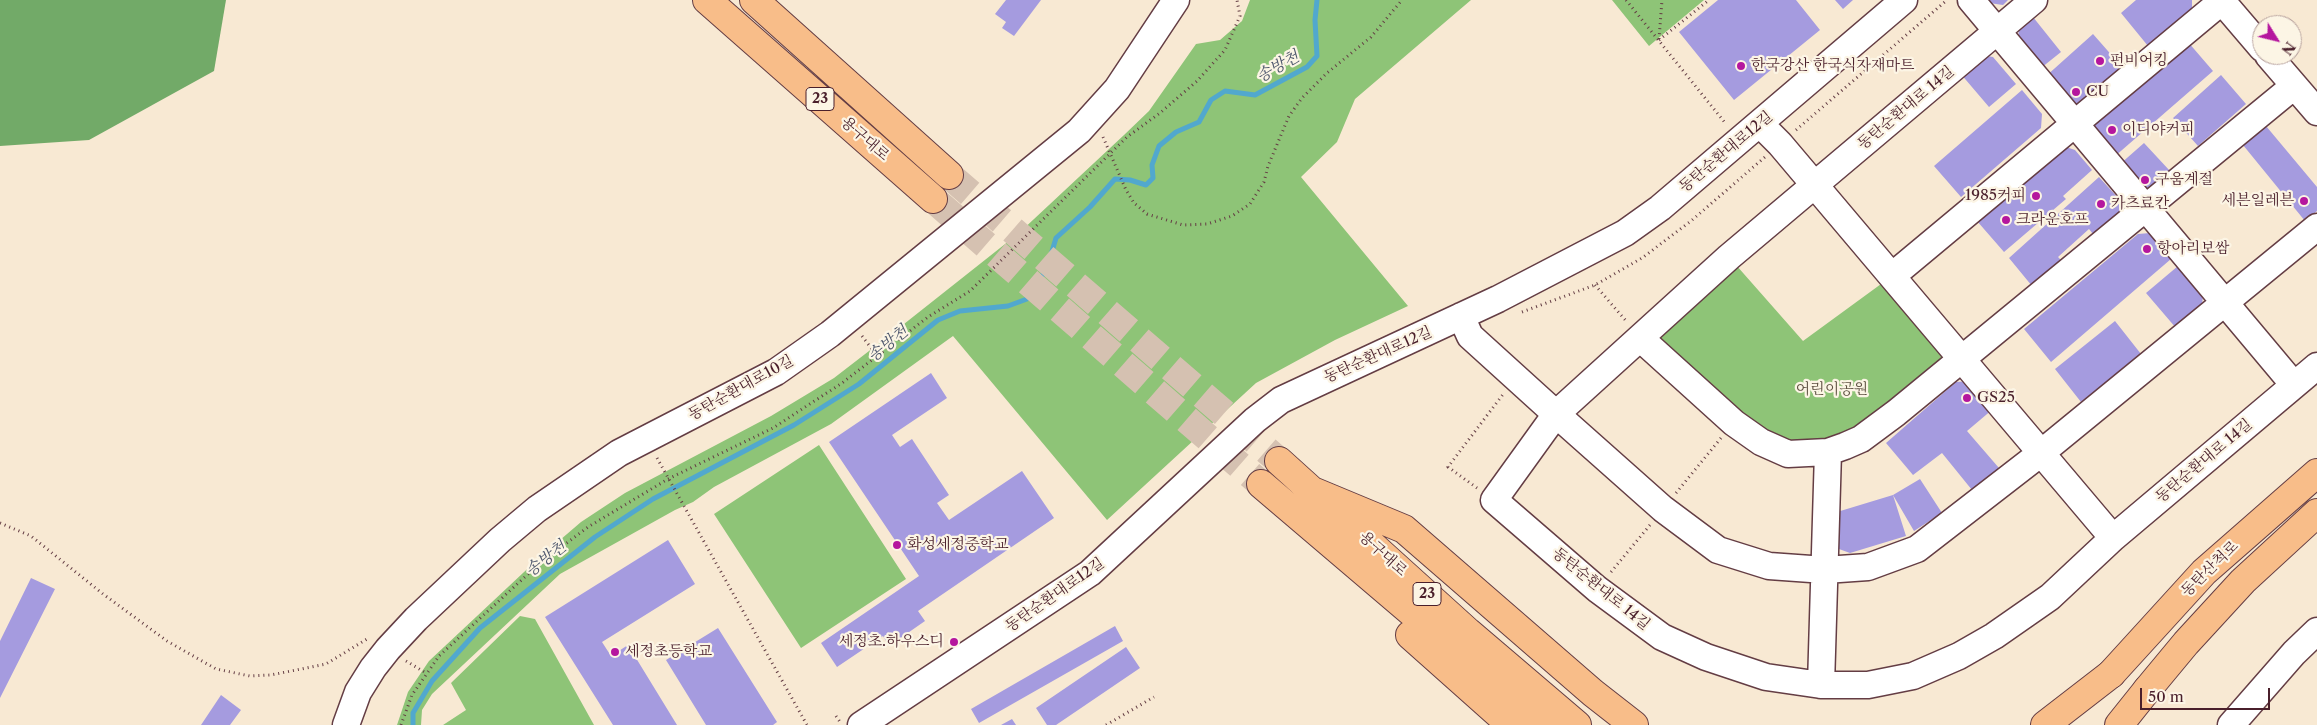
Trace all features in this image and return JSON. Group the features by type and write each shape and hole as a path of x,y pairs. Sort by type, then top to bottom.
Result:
{"main road":[{"name":"용구대로","path":"708,0 933,199"},
{"name":"용구대로","path":"754,0 949,175"},
{"name":"용구대로","path":"1279,461 1468,632 1577,725"},
{"name":"동탄산척로","path":"2111,674 2204,572 2317,473"},
{"name":"용구대로","path":"1262,484 1544,725"},
{"path":"1315,492 1404,528 1593,693 1626,718 1641,725"},
{"path":"1292,511 1341,573 1509,724"},
{"path":"2119,725 2186,642 2243,581 2317,514"},
{"path":"2045,725 2111,674"},
{"path":"2071,725 2111,674"},
{"path":"2123,725 2147,690"}],"street":[{"name":"동탄순환대로10길","path":"346,725 358,692 388,649 416,619 500,540 537,509 619,453 776,372 830,334 1079,131 1117,89 1176,0"},
{"name":"동탄순환대로12길","path":"861,725 1090,573 1255,420 1281,400 1498,299 1625,233 1660,208 1904,0"},
{"path":"1971,0 2294,385"},
{"name":"동탄순환대로 14길","path":"2034,0 1729,257 1556,414 1494,500 1597,589 1662,637 1706,657 1766,677 1821,685 1868,685 1913,676 1960,656 1994,636 2050,597 2113,538 2317,366"},
{"path":"1892,276 2221,1 2252,37"},
{"path":"2276,65 2317,112"},
{"path":"1640,338 1734,422 1761,442 1788,454 1828,452 1861,439 1962,359 2294,86"},
{"path":"1760,124 1892,276 2113,538"},
{"path":"1461,316 1470,336 1663,509 1718,550 1769,566 1824,570 1868,567 1917,549 2041,453 2317,226"},
{"path":"1821,685 1828,452"},
{"path":"2231,725 2294,653 2317,630"}],"path":[{"path":"401,725 412,694 426,673 456,639 539,564 588,527 668,479 773,428 842,383 928,317 970,291 1127,138 1197,81 1225,50 1240,16 1237,0"},
{"path":"1102,134 1126,190 1134,203 1147,214 1183,225 1206,224 1232,216 1250,204 1264,182 1268,166 1289,116 1302,98 1327,73 1371,37 1402,0"},
{"path":"1626,0 1728,126"},
{"path":"1659,40 1662,0"},
{"path":"1659,40 1709,0"},
{"path":"1799,127 1947,0"},
{"path":"1595,285 1640,338"},
{"path":"862,336 877,356"},
{"path":"1494,500 1448,467 1516,377"},
{"path":"657,458 807,725"},
{"path":"0,523 31,536 167,641 216,669 250,676 271,675 326,664 360,642 372,638"},
{"path":"404,659 426,673"},
{"path":"1106,725 1154,697"}],"green space":[{"path":"0,0 226,0 214,71 89,140 0,146"},
{"path":"1250,0 1471,0 1355,99 1337,142 1301,177 1408,306 1335,340 1256,383 1107,520 953,336 831,424 714,487 693,502 675,510 560,574 432,694 422,710 421,725 397,725 408,692 429,661 539,558 581,522 625,493 771,416 834,378 904,324 1019,233 1124,135 1149,111 1196,44 1220,40 1242,21"},
{"path":"1612,0 1704,0 1649,46"},
{"name":"어린이공원","path":"1729,257 1803,341 1892,276 1962,359 1896,413 1788,454 1640,338"},
{"path":"819,445 906,579 801,648 714,514"},
{"path":"520,616 535,619 594,725 443,725 466,710 451,683"}],"building":[{"path":"1006,0 1041,0 1014,36 1002,28 1006,22 995,14"},
{"name":"한국강산 한국식자재마트","path":"1718,0 1796,0 1820,30 1734,100 1679,32"},
{"path":"1835,0 1853,0 1843,9"},
{"path":"1987,0 2008,0 2003,5 1989,3"},
{"path":"2136,0 2192,0 2192,10 2148,46 2121,13"},
{"path":"2033,17 2061,52 2041,68 2018,40 2019,28"},
{"path":"2093,34 2122,67 2080,104 2067,102 2045,77"},
{"path":"2188,42 2213,71 2114,157 2092,131 2095,120"},
{"path":"1982,55 1993,57 2016,84 1989,107 1960,73"},
{"path":"2221,75 2246,104 2198,146 2173,118"},
{"path":"2022,90 2042,114 2041,128 1961,197 1934,166"},
{"path":"2266,126 2317,187 2317,211 2305,221 2243,145"},
{"path":"2144,143 2170,171 2145,193 2119,165"},
{"path":"2063,146 2075,150 2092,170 2063,196 2066,199 2004,252 1977,221"},
{"path":"2099,177 2120,200 2121,217 2097,239 2089,229 2058,257 2061,260 2032,286 2009,258"},
{"path":"2150,233 2171,259 2051,362 2024,329 2138,234"},
{"path":"2178,266 2203,295 2202,306 2176,328 2146,293"},
{"path":"2115,321 2141,354 2081,402 2055,369"},
{"path":"931,373 947,398 892,435 900,447 912,439 949,495 937,503 949,520 1022,471 1054,518 918,611 925,621 889,646 883,636 837,667 821,643 919,576 829,442"},
{"path":"1970,381 1993,409 1967,431 1999,468 1972,490 1942,453 1913,475 1886,443 1956,382"},
{"path":"1920,479 1942,513 1914,531 1893,495"},
{"path":"1893,495 1906,536 1850,553 1839,549 1837,512"},
{"path":"668,540 695,584 602,642 611,656 628,645 677,725 613,725 545,617"},
{"path":"31,578 55,589 0,698 0,641"},
{"path":"1115,626 1123,641 979,723 971,709"},
{"path":"718,628 777,722 773,725 706,725 666,660"},
{"path":"1126,647 1140,668 1056,725 1047,725 1036,708"},
{"path":"221,695 241,710 230,725 201,725"},
{"path":"1012,719 1016,725 1001,725"}],"waterway":[{"name":"송방천","path":"413,725 413,713 432,681 480,628 595,537 653,499 794,425 859,384 938,320 960,311 1008,306 1027,299 1047,268 1056,238 1090,207 1115,179 1130,180 1146,185 1153,178 1152,165 1159,146 1176,132 1199,122 1211,100 1225,91 1255,95 1307,67 1317,56 1315,20 1317,0"}],"tunnel":[{"path":"949,175 1279,461"},
{"path":"933,199 1261,484"}],"place":[{"name":"펀비어킹","path":"2100,61"},
{"name":"한국강산 한국식자재마트","path":"1741,66"},
{"name":"CU","path":"2076,92"},
{"name":"이디야커피","path":"2112,130"},
{"name":"구움계절","path":"2145,180"},
{"name":"1985커피","path":"2036,196"},
{"name":"세븐일레븐","path":"2304,201"},
{"name":"카츠료칸","path":"2101,204"},
{"name":"크라운호프","path":"2006,220"},
{"name":"항아리보쌈","path":"2147,249"},
{"name":"GS25","path":"1967,398"},
{"name":"화성세정중학교","path":"897,545"},
{"name":"세정초.하우스디","path":"954,642"},
{"name":"세정초등학교","path":"615,652"}]}
